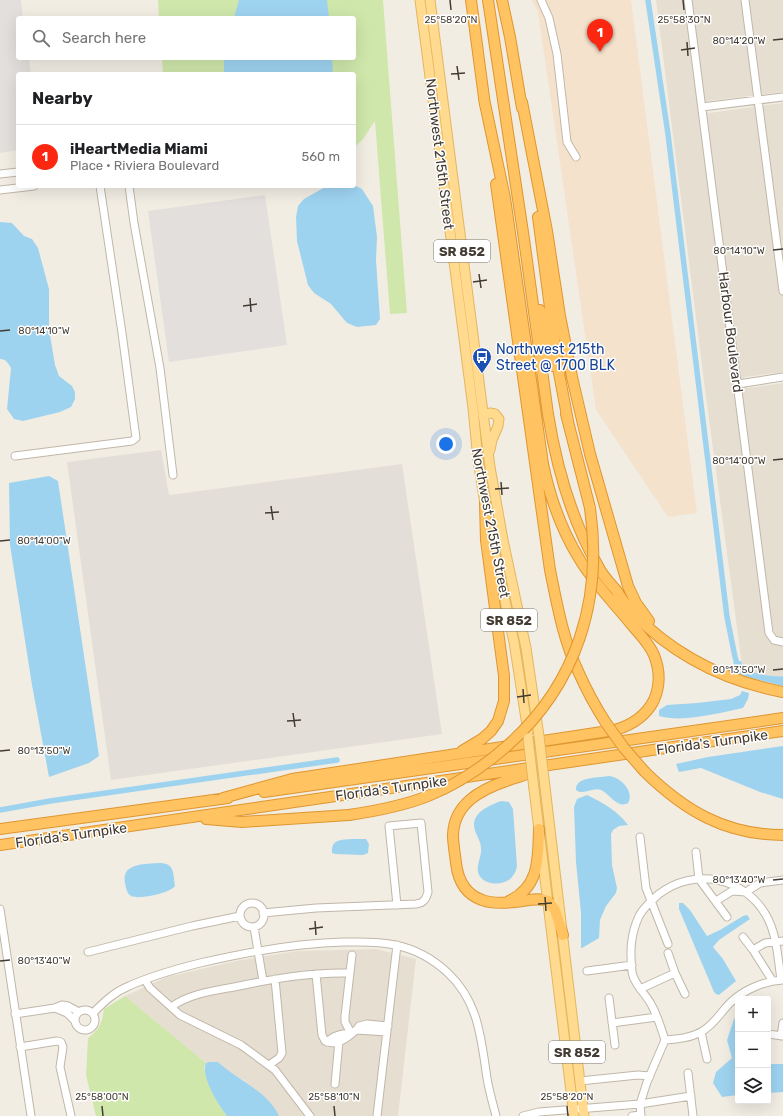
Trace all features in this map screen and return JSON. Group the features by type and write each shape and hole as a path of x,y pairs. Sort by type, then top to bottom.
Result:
{"highway":[{"path":"471,0 550,570 558,611 577,669 590,696 624,748 645,772 672,796 694,812 706,818 741,830 783,835"},
{"path":"488,0 552,438 577,523 598,567 632,612 664,641 709,669 758,687 783,692"},
{"path":"502,0 572,377 590,454 628,586 636,603 655,627 680,646 723,674"},
{"path":"223,798 292,779 604,732 628,726 639,719 652,703 657,689 659,676 656,661 651,649 597,584 580,560 567,536 550,492 543,464 505,198 484,98"},
{"path":"522,102 551,316 568,421"},
{"path":"190,817 242,822 349,815 390,808 427,796 446,788 486,764 518,736 550,700 564,676 575,651 588,607 593,574 593,531 590,508 568,421 552,366 531,261 524,239"},
{"path":"455,754 477,743 487,735 498,721 504,701 504,676 486,540 485,503"},
{"name":"Florida's Turnpike","path":"0,829 783,718"},
{"name":"Florida's Turnpike","path":"0,845 783,731"},
{"path":"544,766 528,775 496,784 471,798 463,806 455,822 453,836 455,854 458,873 463,885 470,893 484,901 497,903 514,903 536,899 548,901 555,910 563,935"},
{"path":"506,902 520,895 532,881 538,860 539,829"}],"main road":[{"name":"Northwest 215th Street","path":"420,0 473,408 478,460 485,503 514,642 528,738 574,1113"},
{"name":"Northwest 215th Street","path":"430,0 489,457 499,522 526,648 539,736 584,1112"},
{"path":"424,32 430,44 436,48"},
{"path":"483,415 490,413 495,414 499,419 498,426 492,440 489,457"}],"street":[{"path":"541,0 549,18 557,54 567,142 576,157"},
{"name":"Harbour Boulevard","path":"688,0 769,633 774,640 783,642"},
{"path":"745,0 783,291"},
{"path":"702,107 783,97"},
{"path":"0,174 16,172"},
{"path":"0,190 17,188"},
{"path":"15,456 132,441 136,438 100,188"},
{"path":"129,188 134,223 160,368 173,475"},
{"path":"738,384 783,377"},
{"path":"263,913 316,908 397,905 421,904 427,898 428,892 421,823 389,826 397,905"},
{"path":"640,837 646,888 668,944"},
{"path":"696,852 698,879 716,901 727,918"},
{"path":"632,1116 641,1116 640,1104 665,1040 657,1017 649,1001 632,975 630,941 639,916 650,901 669,886 698,879 714,879 737,886 746,892 767,915 779,941 782,980 772,980 740,995 730,1003 710,1026 701,1032 681,1039 665,1040"},
{"path":"716,901 732,892 746,892 760,883 783,880"},
{"path":"250,903 258,905 263,913 261,922 254,926 245,925 240,916 243,907 250,903"},
{"path":"0,909 31,1116"},
{"path":"88,952 192,926 240,916"},
{"path":"254,926 263,981"},
{"path":"743,937 754,950 772,980"},
{"path":"754,950 765,943 779,941"},
{"path":"93,1014 105,1000 118,991 183,967 219,958 303,945 368,942 397,945 424,956 436,963 461,988 474,1013 479,1028 487,1080 496,1116"},
{"path":"377,1116 397,945"},
{"path":"668,953 685,994"},
{"path":"352,955 345,1022 354,1032"},
{"path":"587,972 632,965"},
{"path":"171,1007 187,998 263,981 316,974 350,973"},
{"path":"640,989 675,973"},
{"path":"316,974 322,1035 325,1041 334,1043 344,1039 354,1032"},
{"path":"269,1065 279,1058 282,1053 275,979"},
{"path":"145,980 150,988 180,1015 240,1045 269,1065 279,1074 310,1116"},
{"path":"609,998 615,1045"},
{"path":"15,1014 55,1008 62,1005 68,1006 79,1012"},
{"path":"55,1008 66,1013 76,1022 79,1027 85,1030 88,1030 94,1026 95,1019 91,1011 85,1010 79,1012 76,1022"},
{"path":"612,1023 657,1017"},
{"path":"771,1034 782,1036 783,1023"},
{"path":"327,1042 333,1036 341,1034 387,1029"},
{"path":"701,1032 707,1059"},
{"path":"20,1047 57,1041 61,1042 63,1047 60,1067 71,1116"},
{"path":"335,1084 339,1041"},
{"path":"688,1073 693,1116"},
{"path":"580,1081 638,1075 650,1076"},
{"path":"523,1116 539,1112 584,1112 691,1096"}],"shaded area":[{"path":"0,0 21,0 23,16 16,16 16,60 29,60 31,72 16,72 16,150 0,153"},
{"path":"532,0 631,0 697,513 668,517 596,410 538,12"},
{"path":"656,0 783,0 783,92 708,101 699,108 709,113 783,103 783,372 745,377 737,384 748,388 783,383 783,675 776,677 750,672 744,669 742,665 705,389"},
{"path":"265,195 287,345 169,362 148,211"},
{"path":"161,450 169,495 402,464 442,734 111,780 67,462"},
{"path":"376,949 416,959 398,1116 279,1116 259,1093 245,1081 229,1072 218,1062 206,1063 125,996 167,977 236,961 298,951"}],"green space":[{"path":"158,0 383,0 407,313 390,314 375,121 363,139 356,146 356,72 163,72 162,60 356,60 356,16 159,16"},
{"path":"125,996 206,1063 204,1068 211,1087 219,1105 227,1116 96,1116 86,1075 88,1038 100,1025 104,1009"}],"water":[{"path":"239,0 327,0 329,16 235,16"},
{"path":"224,60 332,60 333,72 224,72"},
{"path":"356,186 362,189 373,206 377,237 376,260 380,319 376,325 357,327 347,323 331,304 314,293 308,285 297,241 296,217 298,206 304,199 323,188 356,188"},
{"path":"0,222 12,223 24,236 32,239 38,248 49,289 49,329 55,365 59,376 72,386 75,392 75,399 71,407 60,412 23,421 14,419 7,409 11,368 8,363 0,359"},
{"path":"49,476 58,481 99,756 89,763 49,777 32,685 10,545 9,483"},
{"path":"741,661 745,668 749,671 769,676 783,676 783,686 738,675 733,662"},
{"path":"742,691 749,693 748,699 743,708 690,718 669,718 659,716 659,710 667,705 731,699 740,695"},
{"path":"783,746 783,799 760,792 701,768 679,772 676,764 708,757"},
{"path":"609,776 618,779 628,789 630,798 628,803 617,803 598,789 585,792 579,792 576,790 579,782 589,778"},
{"path":"587,795 609,807 628,825 619,826 613,830 611,834 612,865 617,888 616,893 606,906 600,920 599,938 581,948 581,913 576,862 574,807 577,799"},
{"path":"501,801 509,802 513,809 517,866 514,875 509,880 495,884 482,879 479,875 478,869 481,848 474,825 480,812"},
{"path":"366,839 369,844 368,853 363,855 332,853 333,845 337,841"},
{"path":"164,863 171,867 175,886 172,889 154,895 140,897 131,896 127,891 125,883 125,876 130,868 141,864"},
{"path":"679,903 683,903 690,910 707,936 743,916 747,915 750,919 719,940 713,947 723,959 736,981 719,995 714,992 679,909"},
{"path":"735,1018 735,1095 722,1097 713,1083 716,1072 732,1058 727,1040"},
{"path":"218,1062 252,1086 268,1100 279,1116 227,1116 215,1098 208,1083 205,1069 206,1063"},
{"path":"771,1064 783,1064 783,1092 771,1093"}],"waterway":[{"path":"648,0 668,134 727,617 739,669"},
{"path":"0,810 50,801 337,760"}],"place":[{"name":"iHeartMedia Miami","path":"600,52"},
{"name":"Northwest 215th Street @ 1700 BLK","path":"482,374"}]}
